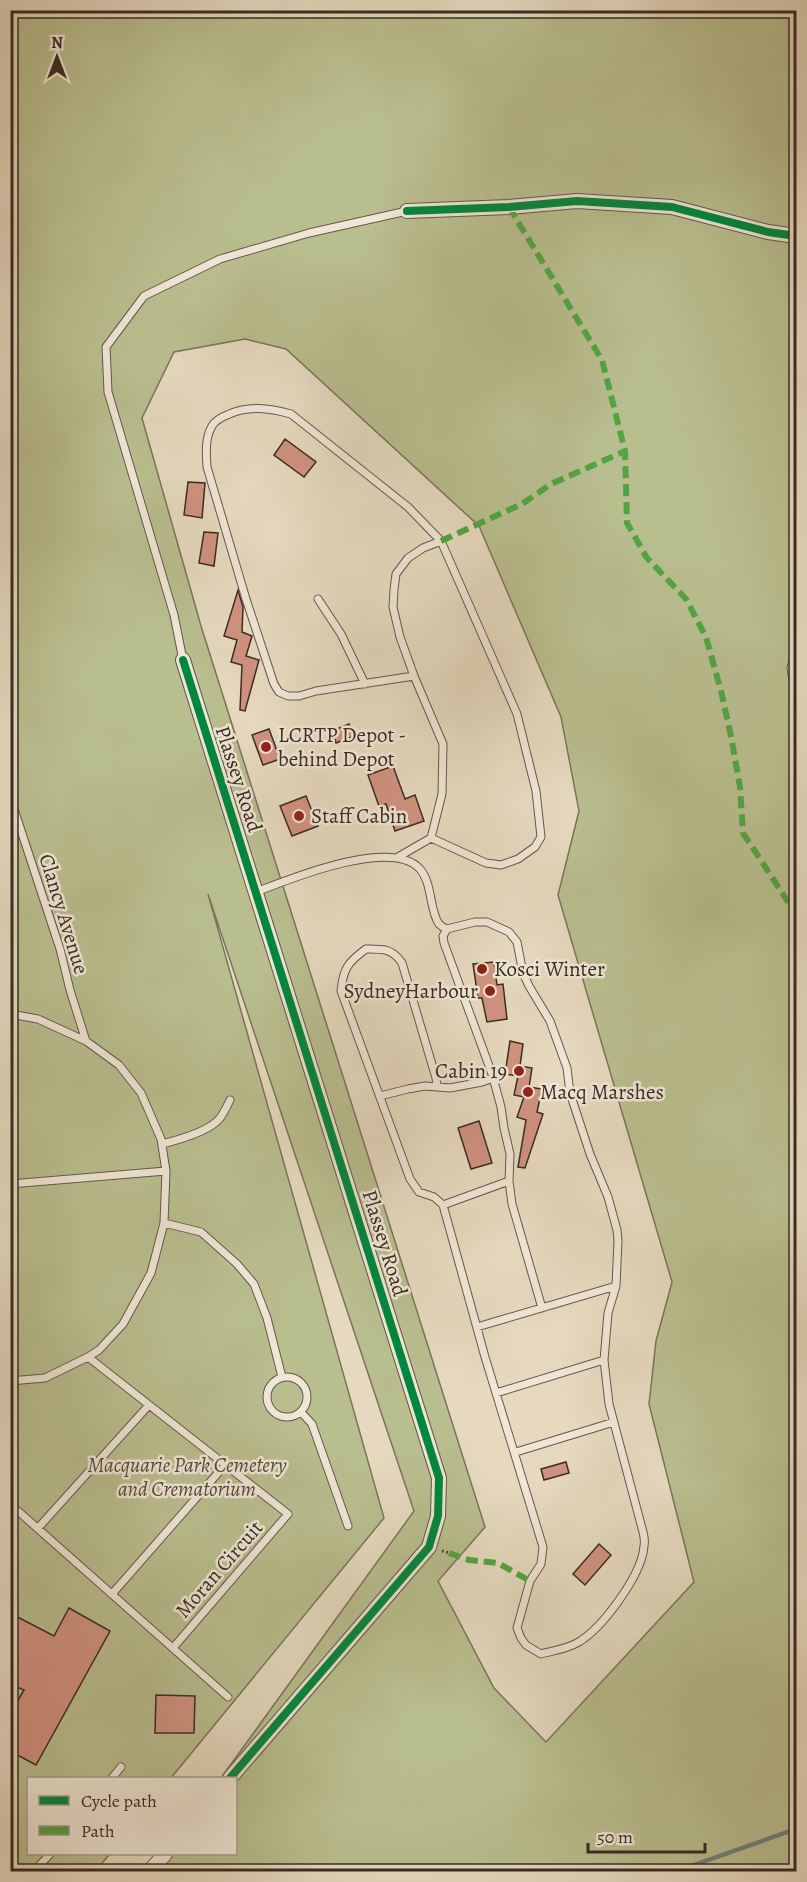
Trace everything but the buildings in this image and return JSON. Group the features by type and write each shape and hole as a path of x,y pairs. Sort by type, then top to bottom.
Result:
{"street":[{"path":"407,212 577,201 672,207 796,236"},
{"name":"Plassey Road","path":"183,660 439,1478 438,1516 429,1548 232,1777"},
{"path":"150,1872 164,1855"}],"lane":[{"name":"Plassey Road","path":"183,660 171,606 108,392 106,347 144,296 220,259 309,233 407,212"},
{"path":"414,676 316,691 298,696 288,696 279,692 274,684 207,467 206,445 213,425 223,417 239,409 252,408 273,409 291,414 408,507 441,541 517,714 536,791 541,837 535,847 518,859 501,865 486,863 431,838"},
{"path":"256,892 304,874 364,858 398,857 431,838 442,794 443,744 414,676 400,637 393,607 396,574 408,558 423,548 441,541"},
{"path":"318,599 340,634 365,684"},
{"path":"796,650 791,668 796,696"},
{"name":"Clancy Avenue","path":"10,796 60,949 86,1041"},
{"path":"398,857 418,868 426,880 439,924 447,929 475,922 487,922 509,932 517,942 523,973 550,1021 561,1050 567,1068 570,1093 590,1154 612,1208 618,1241 616,1286 608,1313 604,1360 609,1404 645,1545 628,1585 602,1623 579,1642 541,1654 526,1645 517,1628 530,1581 541,1564 543,1547 516,1452 496,1393 443,1205 434,1197 419,1192 410,1179 341,991 342,977 347,965 366,949 387,949 402,963 437,1087"},
{"path":"447,929 443,936 444,943 493,1078 501,1107 510,1154 509,1181 512,1204 542,1308"},
{"path":"10,1014 38,1018 86,1041 119,1065 141,1093 162,1144 166,1171 164,1223 151,1273 123,1324 99,1350 88,1357 45,1378 10,1381"},
{"path":"380,1096 416,1087 450,1088 493,1078"},
{"path":"162,1144 205,1129 219,1120 230,1100"},
{"path":"10,1184 166,1171"},
{"path":"443,1205 509,1181"},
{"path":"164,1223 201,1232 237,1264 254,1284 267,1318 282,1377"},
{"path":"477,1327 616,1286"},
{"name":"Moran Circuit","path":"88,1357 288,1514 173,1648"},
{"path":"496,1393 604,1360"},
{"path":"282,1377 294,1378 303,1384 307,1398 301,1412 291,1417 275,1414 267,1401 267,1392 273,1382 282,1377"},
{"path":"38,1528 149,1405"},
{"path":"301,1412 312,1424 348,1526"},
{"path":"516,1452 614,1422"},
{"path":"112,1594 225,1465"},
{"name":"Moran Circuit","path":"10,1504 228,1697"},
{"path":"114,1777 121,1767"},
{"path":"26,1872 38,1867 49,1855"}],"path":[{"path":"442,1551 449,1553"}],"green space":[{"name":"Macquarie Park Cemetery and Crematorium","path":"11,11 796,11 796,1871 154,1871 166,1855 237,1855 237,1777 222,1777 414,1511 208,894 384,1518 172,1777 27,1777 27,1855 109,1855 95,1871 11,1871 10,203 18,163 10,141","holes":["245,339 286,349 479,526 561,717 579,811 558,895 672,1282 656,1341 649,1404 694,1582 546,1742 494,1688 438,1581 485,1527 201,626 142,418 174,352"]}],"waterway":[{"path":"674,1872 796,1829"}],"marked path":[{"path":"509,207 602,360 625,451 627,523 647,558 686,599 706,637 731,736 740,787 743,833 796,914"},
{"path":"441,541 522,504 551,484 625,451"},
{"path":"449,1553 469,1560 498,1563 530,1581"}],"cycle path":[{"path":"407,211 509,207 577,201 672,207 768,232 796,236"},
{"path":"183,660 439,1478 438,1516 429,1547 231,1777"}],"place":[{"name":"LCRTP Depot - behind Depot","path":"266,747"},
{"name":"Staff Cabin","path":"299,816"},
{"name":"Kosci Winter","path":"482,969"},
{"name":"SydneyHarbour","path":"490,991"},
{"name":"Cabin 19","path":"519,1071"},
{"name":"Macq Marshes","path":"528,1092"}]}
